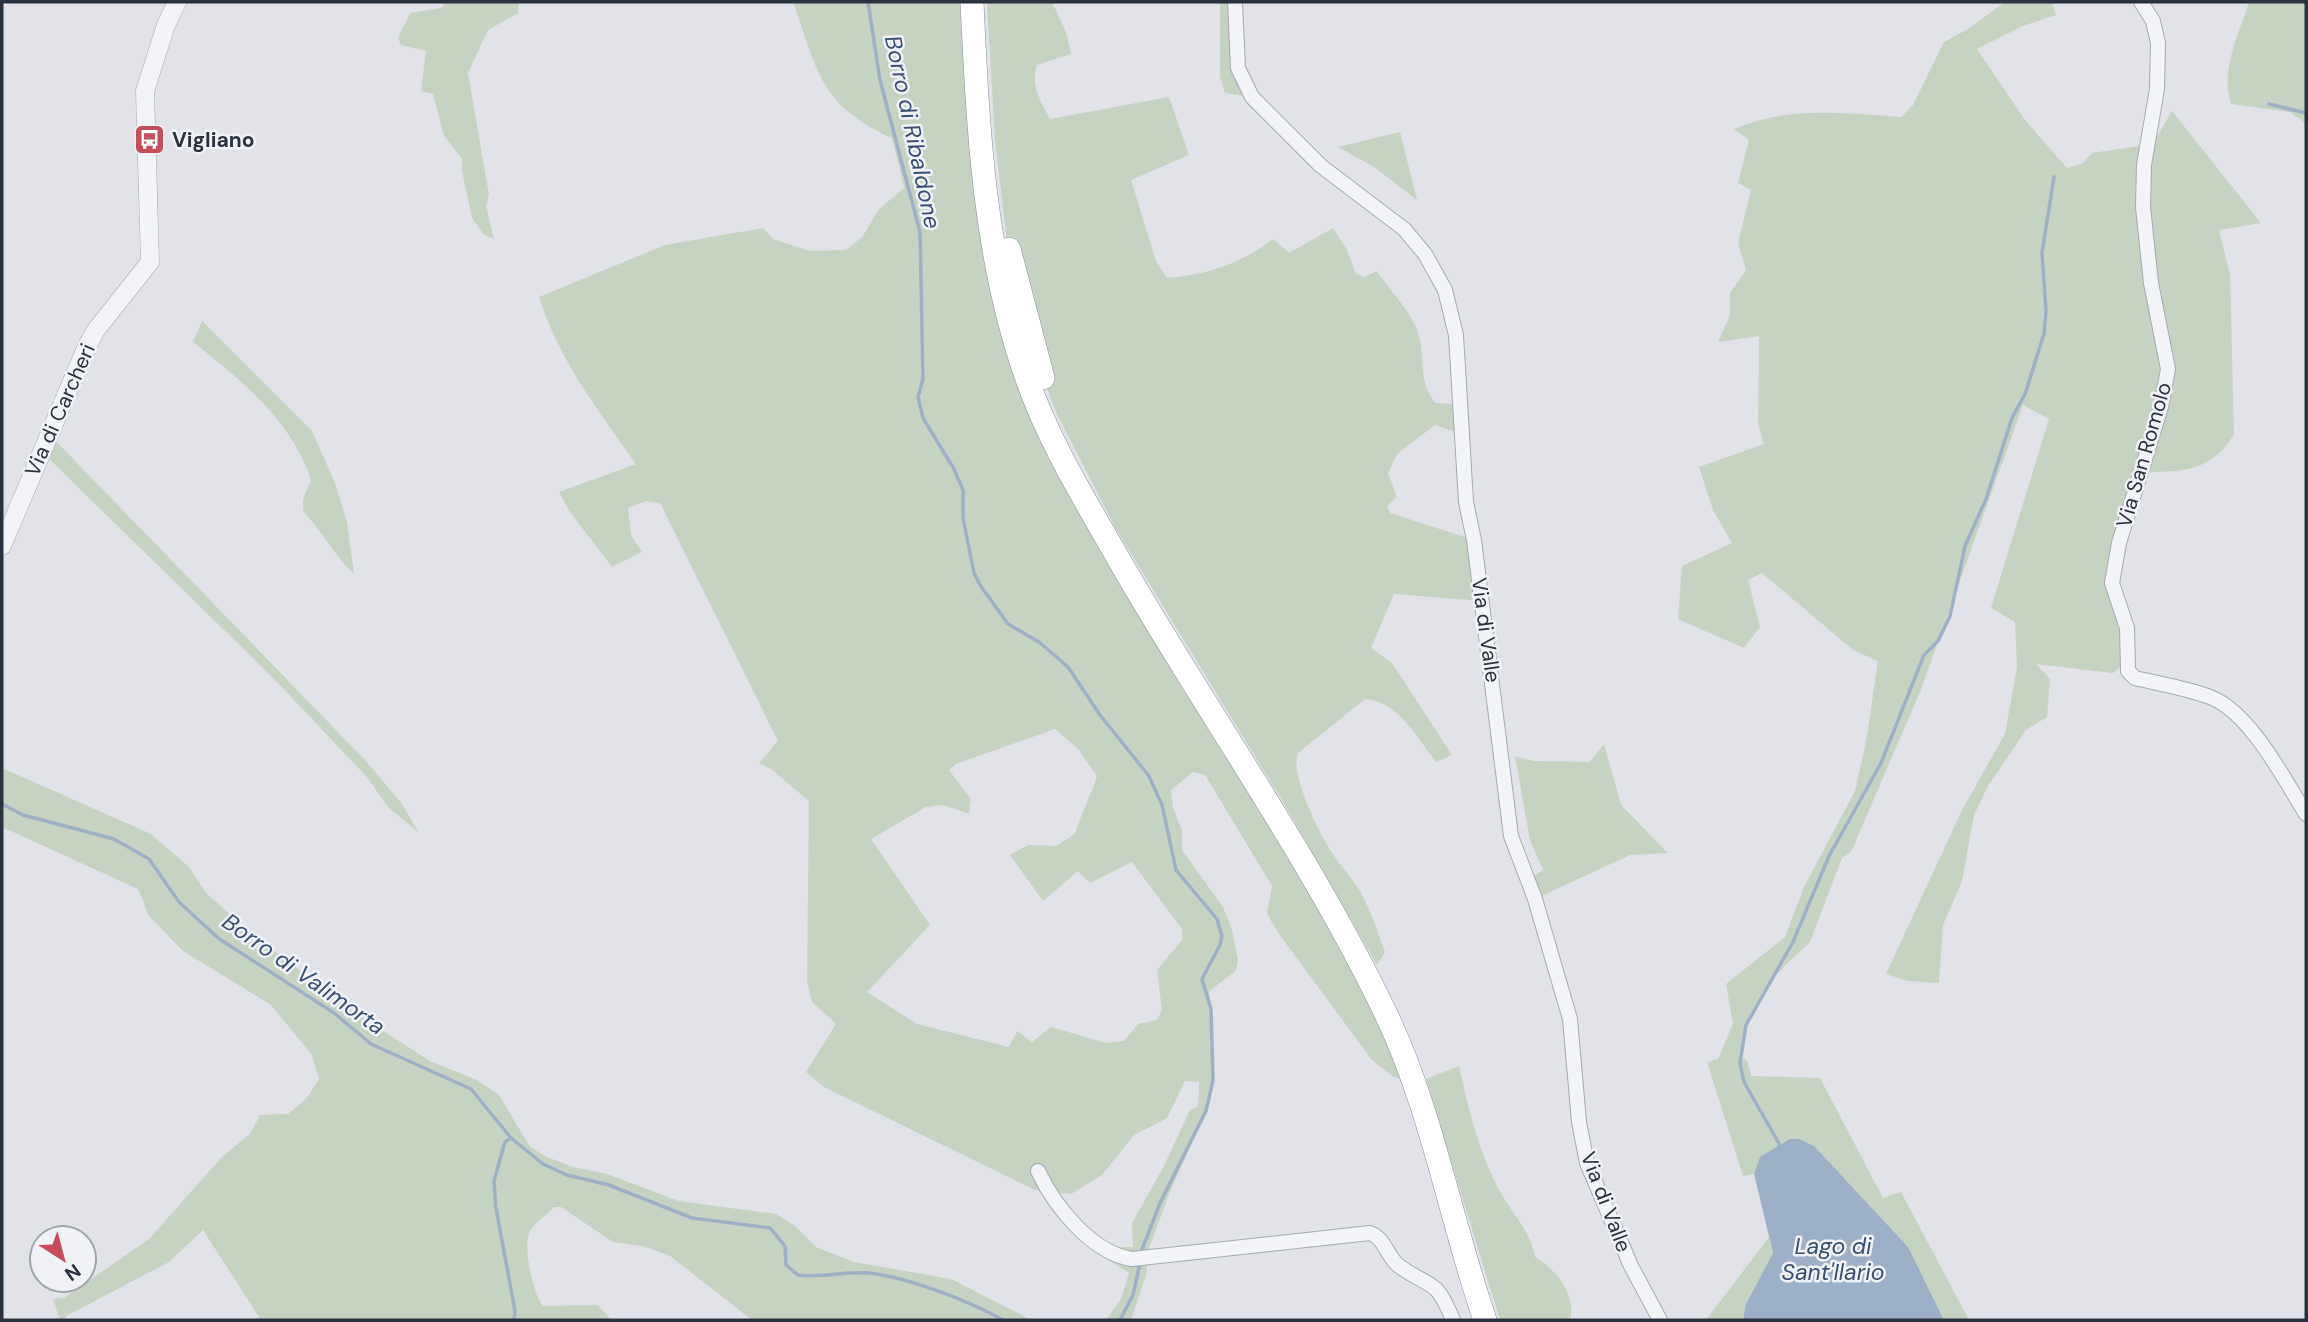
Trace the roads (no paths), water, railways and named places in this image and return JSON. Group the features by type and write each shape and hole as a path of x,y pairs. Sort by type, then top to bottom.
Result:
{"highway":[{"path":"972,2 977,104 989,222 1002,294 1028,382 1044,423 1083,497 1155,622 1273,812 1385,1013 1425,1118 1485,1320"},
{"path":"986,2 995,140 1007,242 1034,350 1050,397 1095,494 1299,830 1397,1005 1438,1113 1500,1320"}],"street":[{"name":"Via di Carcheri","path":"2,546 87,346 96,330 150,262 145,91 166,25 177,2"},
{"name":"Via di Valle","path":"1235,2 1238,68 1252,97 1321,166 1404,229 1425,254 1445,290 1456,335 1466,502 1474,540 1511,836 1535,899 1570,1019 1579,1122 1587,1163 1631,1266 1660,1320"},
{"name":"Via San Romolo","path":"2141,2 2153,21 2158,43 2157,89 2144,165 2143,207 2151,283 2168,369 2161,407 2119,543 2112,583 2127,628 2128,671 2135,678 2212,697 2233,712 2264,747 2306,814"},
{"path":"1038,1171 1045,1185 1086,1236 1114,1256 1140,1258 1370,1233 1379,1237 1398,1265 1436,1286 1453,1320"}],"water":[{"name":"Lago di Sant'Ilario","path":"1790,1139 1799,1139 1814,1146 1908,1247 1944,1320 1743,1320 1746,1304 1773,1253 1754,1174 1760,1157"}],"waterway":[{"name":"Borro di Ribaldone","path":"868,2 880,80 920,232 923,379 918,397 923,418 954,469 963,490 963,518 974,573 1008,624 1039,642 1068,667 1100,715 1149,776 1162,805 1176,870 1217,919 1222,936 1202,979 1211,1009 1213,1080 1206,1111 1160,1203 1140,1255"},
{"path":"2269,104 2306,113"},
{"path":"1781,1147 1744,1082 1740,1063 1746,1025 1793,942 1829,856 1881,763 1924,655 1938,641 1950,616 1965,546 1986,499 2012,418 2025,394 2044,334 2046,311 2042,253 2054,177"},
{"name":"Borro di Valimorta","path":"2,804 23,815 114,839 149,859 179,902 218,938 334,1013 371,1044 471,1089 511,1138 543,1164 567,1175 609,1185 692,1218 770,1228 785,1246 786,1265 798,1275 869,1273 885,1276 938,1291 1003,1320"},
{"path":"511,1138 505,1142 494,1181 496,1208 515,1311 514,1320"},
{"name":"Borro di Ribaldone","path":"1120,1320 1133,1295 1140,1263"}],"place":[{"name":"Vigliano","path":"149,140"}]}
